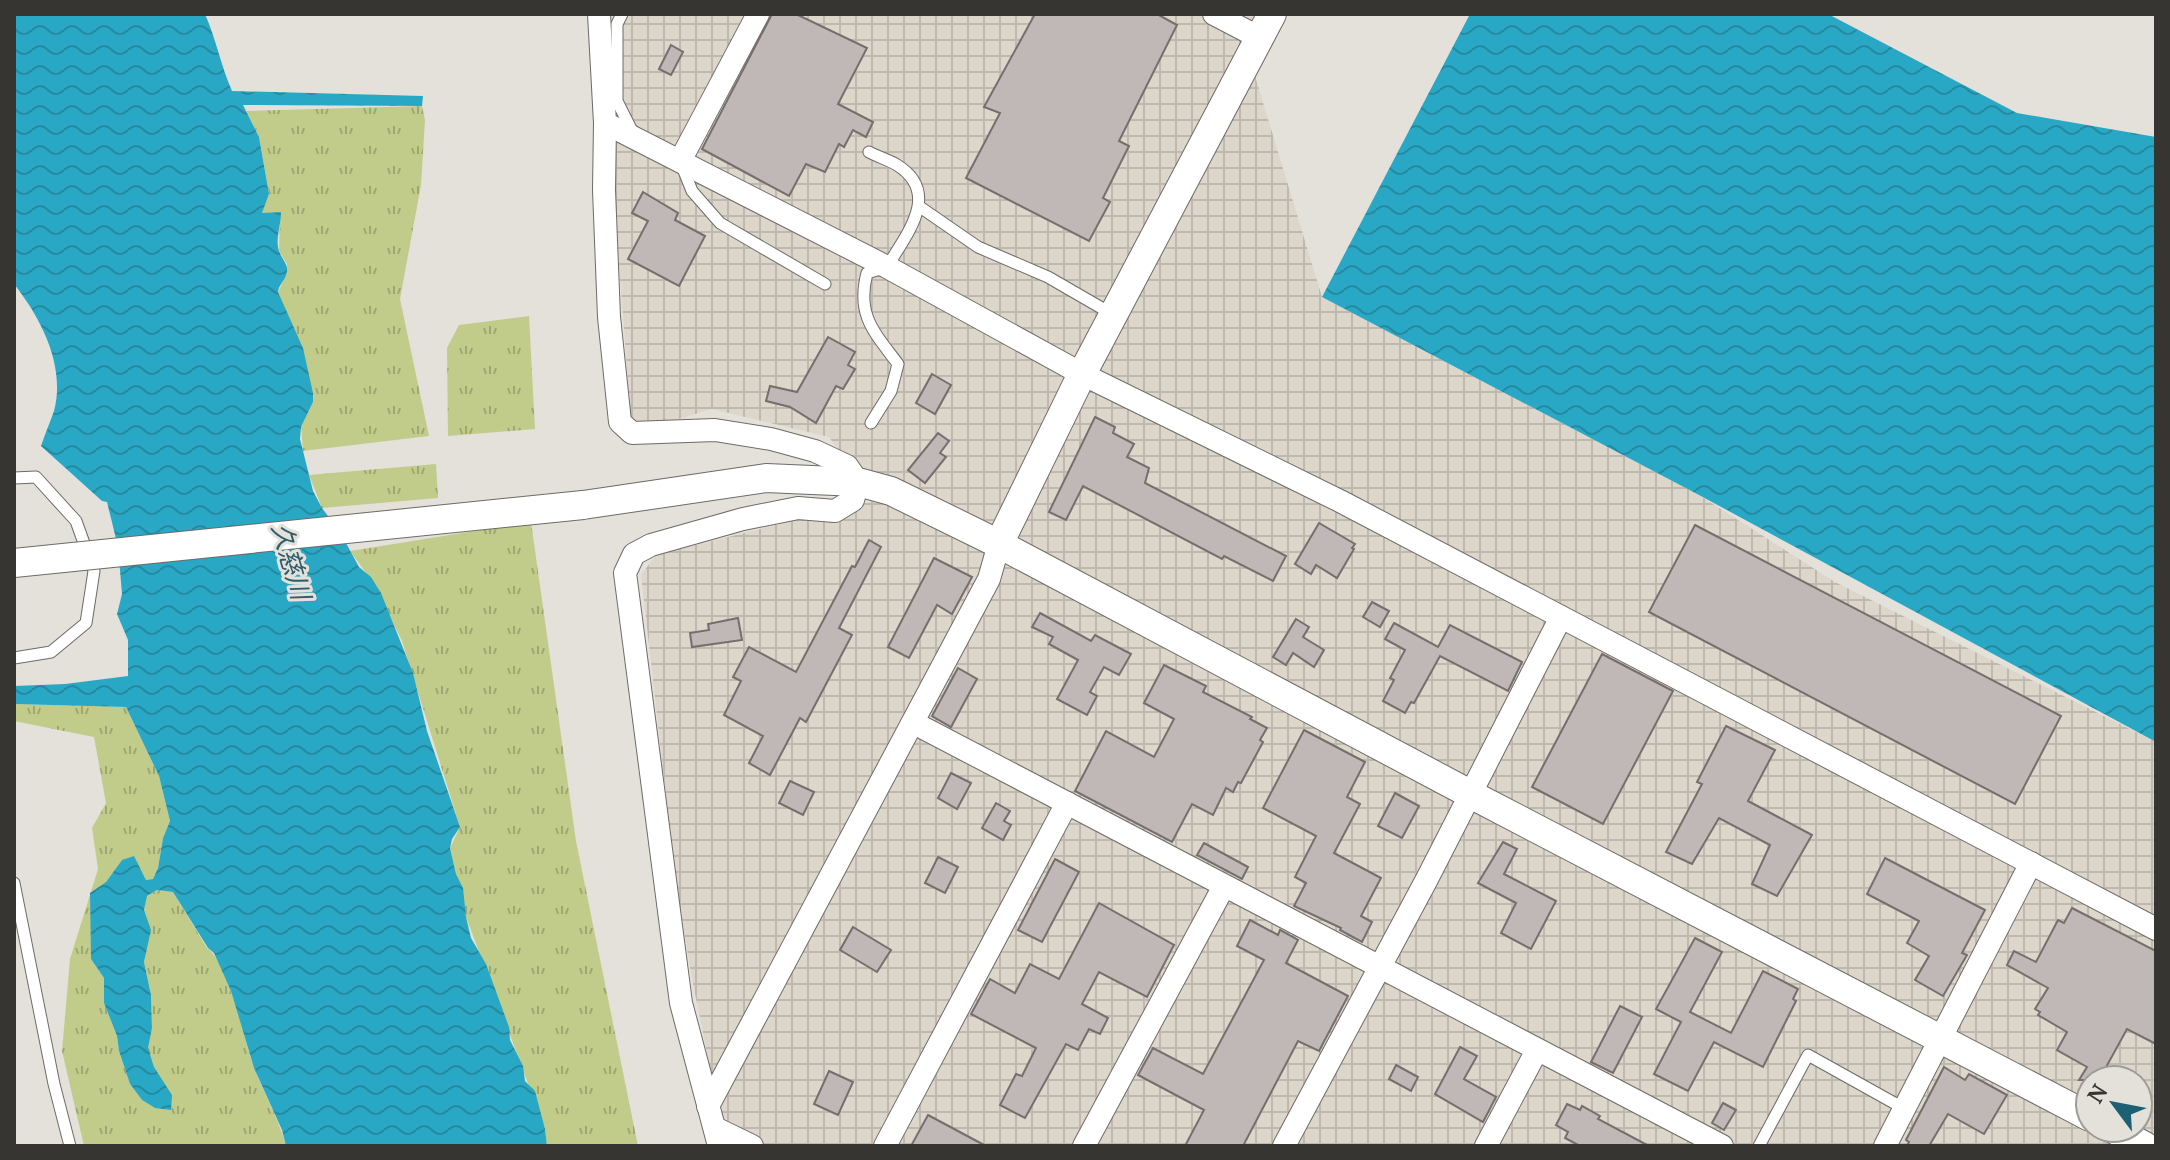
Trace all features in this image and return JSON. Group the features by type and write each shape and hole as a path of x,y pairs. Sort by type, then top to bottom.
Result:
{"street":[{"path":"599,14 605,123 609,317 620,422 632,433 715,430 771,439 815,451 847,466 858,482"},
{"path":"680,161 758,14"},
{"path":"708,1106 989,579 999,544 1082,374 1266,26 1214,14"},
{"path":"605,123 887,267 1082,374 1340,501 2156,929"},
{"path":"14,563 583,505 766,478 858,482 891,491 999,544 2074,1109"},
{"path":"752,1146 717,1137 681,1003 625,573 634,554 651,545 756,516 798,508 835,511 853,500 858,482"},
{"path":"1284,1146 1472,795 1561,617"},
{"path":"914,723 1537,1050 1689,1138 1722,1146"},
{"path":"885,1146 1067,803"},
{"path":"1885,1146 2031,863"},
{"path":"1084,1146 1224,886"},
{"path":"1486,1146 1537,1050"}],"lane":[{"path":"622,14 617,24 617,101 636,139"},
{"path":"869,152 899,166 918,187 920,207 887,267 867,273 862,294 868,324 898,364 891,391 871,423"},
{"path":"680,161 692,191 720,223 825,284"},
{"path":"920,207 978,247 1048,277 1113,314"},
{"path":"14,478 36,477 76,521 94,571 86,623 51,652 14,658"},
{"path":"14,883 54,1084 70,1146"},
{"path":"1759,1146 1808,1055 1905,1109"}],"shaded area":[{"path":"613,14 1267,14 1245,43 1322,297 1699,495 1835,582 2156,742 2156,1146 726,1146 676,883 641,575 656,555 873,501 829,437 712,409 632,433 616,225"}],"green space":[{"path":"422,106 425,120 421,185 400,299 429,436 303,451 301,427 313,402 278,292 286,275 287,264 279,251 280,212 261,214 269,194 259,137 246,111"},
{"path":"529,316 535,429 448,436 447,348 459,325"},
{"path":"436,464 438,498 322,508 309,475"},
{"path":"531,522 576,841 638,1146 547,1146 545,1129 466,917 450,848 460,827 402,641 374,584 350,551"},
{"path":"14,704 126,707 159,776 170,821 163,838 158,868 153,879 146,880 143,874 122,860 106,882 91,959 104,978 104,1003 130,1084 142,1100 155,1108 154,1067 147,1048 152,1028 151,995 144,962 150,930 144,910 146,897 157,890 173,892 223,970 255,1070 286,1146 84,1146 62,1051 70,959 98,869 92,828 106,803 94,737 14,721"}],"water":[{"name":"久慈川","path":"14,14 205,14 232,91 423,96 422,106 243,105 259,137 269,194 262,213 281,212 278,247 287,271 278,292 303,348 313,393 313,402 301,427 300,439 313,491 359,567 371,577 381,593 413,673 427,731 460,827 450,848 463,888 471,938 486,964 509,1027 510,1040 523,1066 525,1081 535,1091 547,1146 286,1146 254,1068 231,991 214,953 173,892 157,890 147,896 144,910 151,930 144,962 151,995 152,1028 148,1048 154,1067 172,1095 171,1110 155,1108 142,1100 130,1084 104,1003 104,978 91,959 90,893 106,882 122,860 134,856 146,880 153,879 170,821 159,776 126,707 14,704 14,686 65,684 128,676 128,640 117,614 122,594 118,547 107,502 102,501 41,446 54,411 57,377 42,327 14,284"},
{"path":"1470,14 1828,14 2017,113 2156,137 2156,742 1699,495 1322,297"}],"building":[{"path":"772,14 796,14 867,48 838,104 873,122 866,137 853,130 844,147 839,144 825,172 806,164 789,196 702,149"},
{"path":"1035,14 1157,14 1177,25 1119,141 1129,146 1103,198 1110,202 1089,241 966,178 1000,113 984,107"},
{"path":"671,45 683,52 671,75 659,69"},
{"path":"643,192 678,213 675,220 705,236 679,286 628,259 648,221 632,213"},
{"path":"828,337 855,352 848,365 855,369 843,389 836,386 816,423 790,407 766,401 770,386 797,392"},
{"path":"932,374 951,385 935,414 916,403"},
{"path":"1095,417 1115,427 1113,433 1134,444 1127,457 1149,468 1145,483 1286,556 1273,581 1224,556 1222,559 1083,486 1066,520 1049,512"},
{"path":"938,433 949,441 940,453 946,457 925,483 908,470"},
{"path":"1319,523 1355,544 1337,578 1316,565 1311,574 1295,564"},
{"path":"1695,525 2061,716 2015,804 1649,612"},
{"path":"869,540 881,547 839,628 852,635 806,722 800,718 770,775 749,763 763,736 724,715 741,681 733,677 749,647 796,672"},
{"path":"934,558 972,577 952,614 937,605 909,658 888,647"},
{"path":"1372,602 1389,611 1380,627 1363,617"},
{"path":"1040,613 1091,641 1095,635 1131,654 1119,675 1104,667 1090,692 1097,696 1087,715 1057,699 1078,660 1049,644 1053,637 1032,627"},
{"path":"738,618 742,640 692,647 690,633 709,630 708,624"},
{"path":"1296,619 1309,627 1303,637 1324,650 1314,667 1293,653 1286,665 1273,657"},
{"path":"1394,623 1438,647 1450,625 1522,662 1508,691 1440,656 1414,703 1411,702 1405,713 1383,701 1394,680 1390,678 1405,650 1385,639"},
{"path":"1602,654 1673,691 1603,824 1532,787"},
{"path":"1164,665 1206,686 1203,692 1267,728 1241,783 1238,782 1233,792 1226,788 1213,815 1192,804 1172,842 1075,791 1106,731 1154,757 1174,719 1144,703"},
{"path":"958,668 977,679 951,727 932,716"},
{"path":"1726,726 1775,750 1748,801 1812,835 1777,896 1752,884 1770,845 1719,818 1692,864 1666,852 1702,784 1697,782"},
{"path":"1304,730 1365,762 1347,797 1360,804 1334,853 1381,878 1361,916 1372,922 1362,942 1341,928 1294,906 1306,883 1295,877 1316,836 1263,808"},
{"path":"951,773 971,783 957,809 938,798"},
{"path":"790,781 814,792 803,815 779,803"},
{"path":"1395,793 1419,806 1402,838 1378,826"},
{"path":"996,803 1010,811 1004,821 1011,825 1003,840 982,828"},
{"path":"1503,842 1517,849 1504,874 1556,901 1531,949 1501,933 1516,903 1478,883"},
{"path":"1204,843 1248,867 1242,879 1197,855"},
{"path":"938,857 958,867 945,893 925,883"},
{"path":"1885,858 1985,910 1962,953 1967,955 1943,996 1915,980 1929,956 1907,943 1919,921 1867,894"},
{"path":"1055,859 1079,872 1042,942 1018,930"},
{"path":"1099,903 1174,945 1147,997 1099,972 1082,1004 1108,1018 1100,1034 1089,1029 1078,1050 1066,1044 1025,1118 1000,1105 1016,1074 1022,1076 1036,1048 971,1014 990,979 1015,993 1030,964 1059,979"},
{"path":"2072,908 2156,951 2156,1044 2127,1029 2108,1064 2082,1064 2057,1050 2067,1032 2038,1015 2040,1012 2035,1009 2048,988 2007,965 2014,951 2036,962 2058,920 2064,923"},
{"path":"1250,920 1278,935 1280,930 1298,940 1286,963 1348,996 1319,1051 1298,1041 1243,1146 1185,1146 1204,1110 1138,1075 1153,1048 1203,1074 1264,960 1237,946"},
{"path":"853,927 891,950 877,972 840,950"},
{"path":"1695,938 1722,952 1690,1012 1731,1033 1763,971 1798,989 1793,999 1796,1001 1763,1067 1714,1042 1688,1091 1654,1074 1681,1022 1656,1009"},
{"path":"1620,1006 1642,1017 1613,1073 1591,1062"},
{"path":"1460,1047 1477,1056 1464,1079 1496,1097 1483,1122 1435,1094"},
{"path":"1396,1065 1418,1077 1411,1091 1389,1079"},
{"path":"1944,1067 1965,1080 1969,1074 2007,1095 1984,1134 1948,1114 1929,1146 1907,1146 1909,1142 1906,1140"},
{"path":"829,1071 853,1082 838,1115 814,1104"},
{"path":"1723,1103 1736,1110 1724,1130 1712,1123"},
{"path":"1567,1104 1580,1110 1582,1106 1600,1116 1598,1119 1649,1146 1580,1146 1565,1138 1568,1132 1556,1125"},
{"path":"928,1115 986,1146 911,1146"}]}
